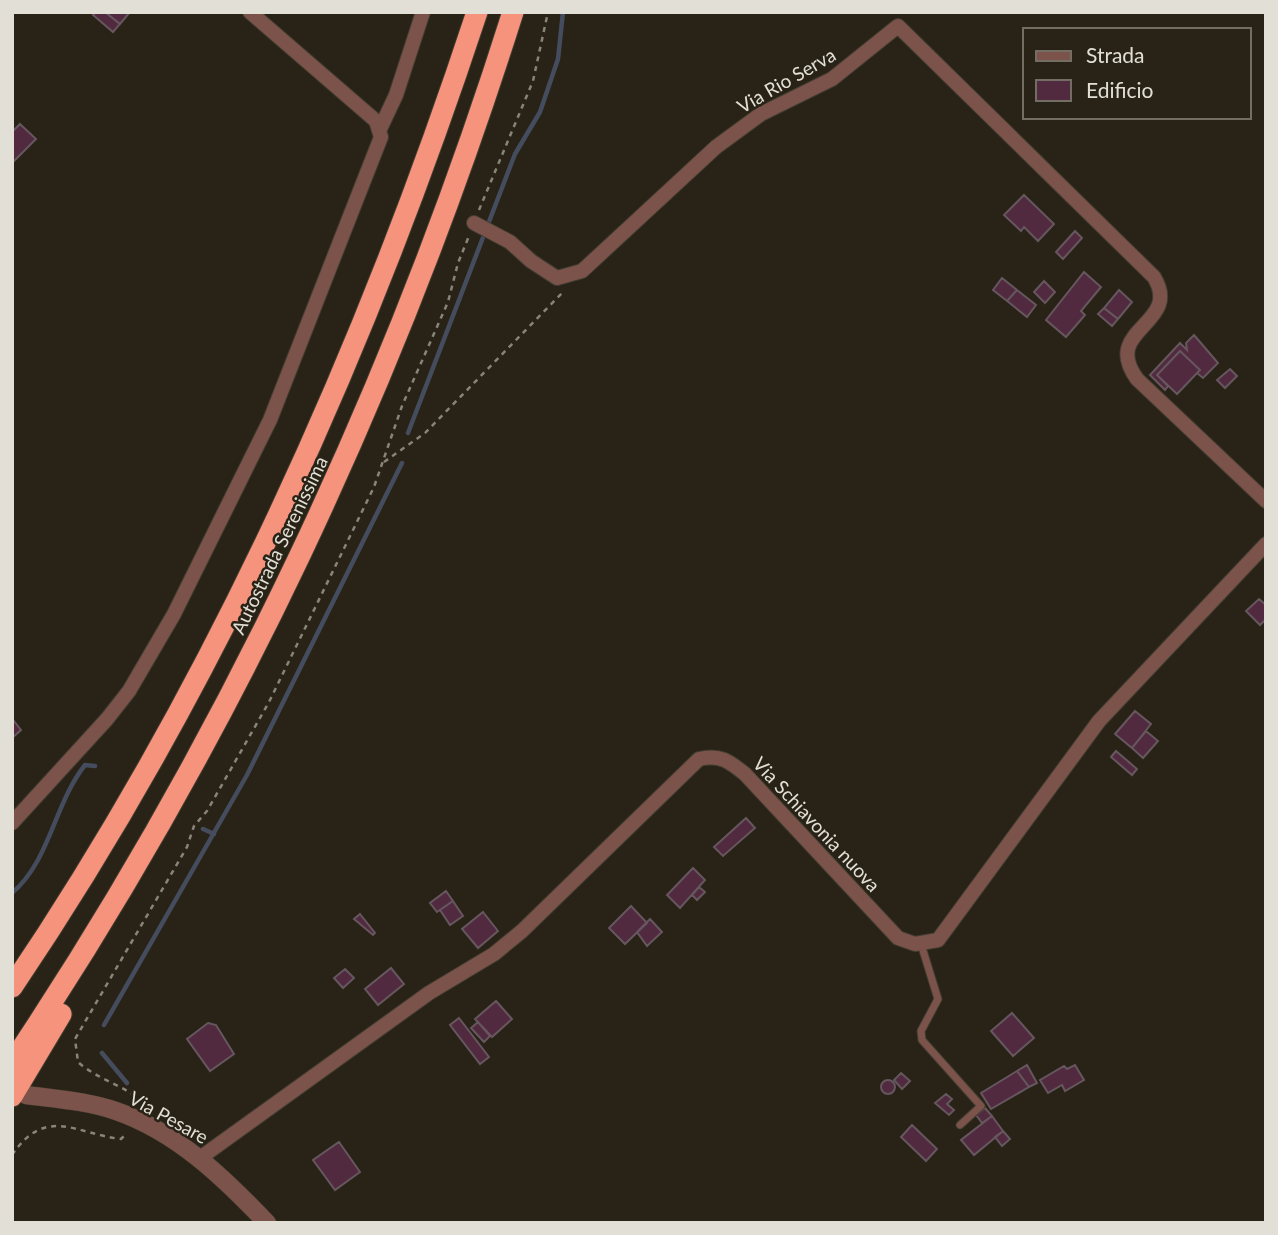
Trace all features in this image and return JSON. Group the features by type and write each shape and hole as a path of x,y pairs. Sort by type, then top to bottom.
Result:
{"highway":[{"name":"Autostrada Serenissima","path":"12,987 129,803 219,634 267,536 362,325 417,185 477,12"},
{"name":"Autostrada Serenissima","path":"12,1062 57,997 225,708 337,479 435,236 513,12"},
{"path":"19,1096 131,896 150,841"},
{"path":"12,964 57,897 87,871"}],"street":[{"path":"250,12 359,106 380,129"},
{"path":"12,823 129,691 179,603 270,420 377,150 380,129 396,95 423,12"},
{"name":"Via Rio Serva","path":"569,276 596,261 716,147 761,114 832,79 898,26 1154,277 1161,289 1162,302 1155,314 1130,339 1126,354 1127,365 1138,379 1266,501"},
{"path":"478,225 557,278 569,276"},
{"path":"920,944 938,940 947,930 1021,824 1099,721 1266,544"},
{"name":"Via Schiavonia nuova","path":"200,1158 429,993 494,954 522,931 699,759 714,755 727,759 745,774 898,938 920,944"},
{"name":"Via Pesare","path":"19,1096 84,1102 136,1119 200,1158 267,1223"}],"lane":[{"path":"920,944 938,999 921,1031 922,1040 981,1106 960,1125"}],"path":[{"path":"155,1129 149,1106 89,1072 78,1062 75,1039 187,847 194,826 206,811 270,702 384,462 402,406 448,302 458,263 478,225 534,81 548,12"},
{"path":"384,462 425,433 565,290 569,276"},
{"path":"12,1156 30,1135 50,1126 70,1126 121,1139 136,1119"}],"building":[{"path":"96,12 105,12 120,24 113,32 93,15"},
{"path":"105,12 130,12 120,24"},
{"path":"20,124 36,139 12,163 12,132"},
{"path":"1024,195 1054,224 1038,241 1024,227 1021,231 1004,215"},
{"path":"1075,231 1082,238 1063,259 1056,252"},
{"path":"1084,272 1101,287 1081,311 1085,315 1066,337 1046,320"},
{"path":"1002,278 1017,290 1007,301 993,290"},
{"path":"1044,281 1055,292 1045,303 1034,292"},
{"path":"1017,290 1036,305 1027,317 1007,301"},
{"path":"1119,290 1132,302 1118,319 1104,308"},
{"path":"1104,308 1118,319 1112,326 1098,314"},
{"path":"1194,335 1218,363 1203,378 1197,373 1200,370 1180,351 1157,375 1168,386 1165,390 1150,375 1180,343 1187,350 1186,343"},
{"path":"1180,351 1200,370 1177,394 1157,375"},
{"path":"1230,369 1237,376 1225,388 1217,380"},
{"path":"1259,599 1266,605 1266,619 1260,625 1246,611"},
{"path":"1135,711 1151,724 1132,748 1115,734"},
{"path":"14,721 21,730 12,738 12,723"},
{"path":"1146,731 1158,741 1143,758 1132,748"},
{"path":"1116,751 1137,769 1132,775 1111,757"},
{"path":"746,818 755,828 723,856 714,847"},
{"path":"693,868 705,880 680,908 667,895"},
{"path":"699,887 705,892 697,900 692,895"},
{"path":"446,891 453,901 437,912 430,903"},
{"path":"453,901 463,916 450,925 440,910"},
{"path":"631,906 647,923 625,944 609,928"},
{"path":"483,912 498,931 478,948 462,929"},
{"path":"360,914 375,933 373,935 354,919"},
{"path":"650,919 662,932 647,946 637,932"},
{"path":"391,968 404,984 378,1005 365,989"},
{"path":"345,969 354,978 343,988 334,978"},
{"path":"496,1001 512,1019 492,1037 475,1019"},
{"path":"1012,1013 1034,1038 1013,1056 991,1031"},
{"path":"459,1018 489,1057 480,1064 450,1025"},
{"path":"478,1022 490,1036 484,1042 471,1028"},
{"path":"208,1023 216,1025 234,1054 210,1071 187,1039"},
{"path":"1027,1065 1037,1083 1029,1087 1017,1071"},
{"path":"1075,1065 1084,1080 1065,1091 1062,1085 1048,1093 1040,1080 1064,1066 1067,1069"},
{"path":"1017,1071 1029,1087 991,1109 981,1093"},
{"path":"901,1073 910,1081 902,1089 894,1080"},
{"path":"885,1080 891,1080 895,1087 891,1094 885,1094 881,1090 881,1084"},
{"path":"946,1094 952,1099 947,1104 954,1110 949,1115 935,1103"},
{"path":"985,1108 992,1116 982,1123 976,1115"},
{"path":"992,1116 1003,1131 974,1155 961,1140"},
{"path":"912,1125 937,1149 926,1161 901,1137"},
{"path":"1003,1131 1010,1139 1002,1146 995,1137"},
{"path":"339,1142 360,1172 335,1190 313,1160"}],"waterway":[{"path":"408,433 515,154 540,112 558,59 563,12"},
{"path":"104,1025 247,775 402,463"},
{"path":"12,893 25,880 44,849 75,780 85,765 95,766"},
{"path":"203,829 214,834"},
{"path":"102,1053 127,1083"}]}
